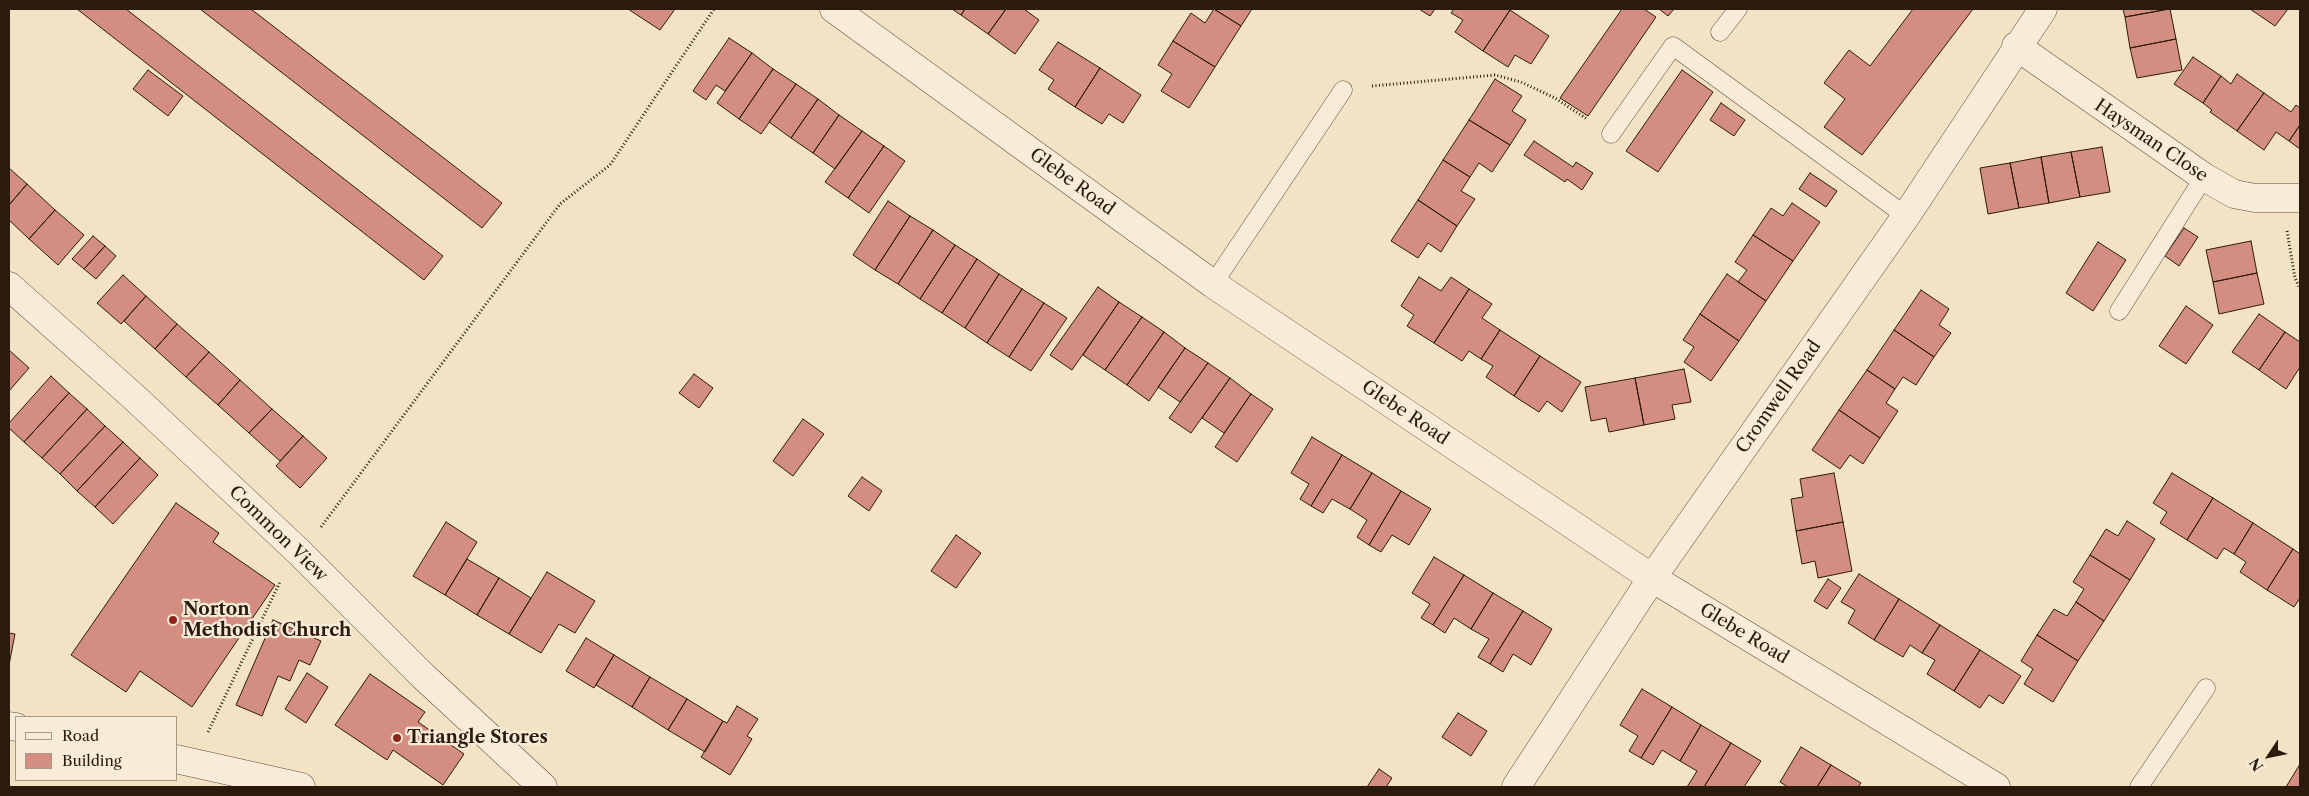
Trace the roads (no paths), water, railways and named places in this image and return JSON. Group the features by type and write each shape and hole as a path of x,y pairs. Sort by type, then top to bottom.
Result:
{"street":[{"name":"Glebe Road","path":"834,9 1213,284 1652,578 1996,787"},
{"name":"Cromwell Road","path":"1516,787 1652,578 1906,216 2016,46 2043,9"},
{"name":"Haysman Close","path":"2016,46 2204,177 2234,194 2255,198 2291,198"},
{"name":"Common View","path":"9,286 135,398 299,552 423,676 543,787"},
{"path":"178,759 302,787"}],"lane":[{"path":"1720,32 1738,9"},
{"path":"1611,134 1673,46 1906,216"},
{"path":"1213,284 1342,90"},
{"path":"2120,310 2204,177"},
{"path":"2140,787 2206,688"}],"place":[{"name":"Norton Methodist Church","path":"173,620"},
{"name":"Triangle Stores","path":"397,738"}]}
